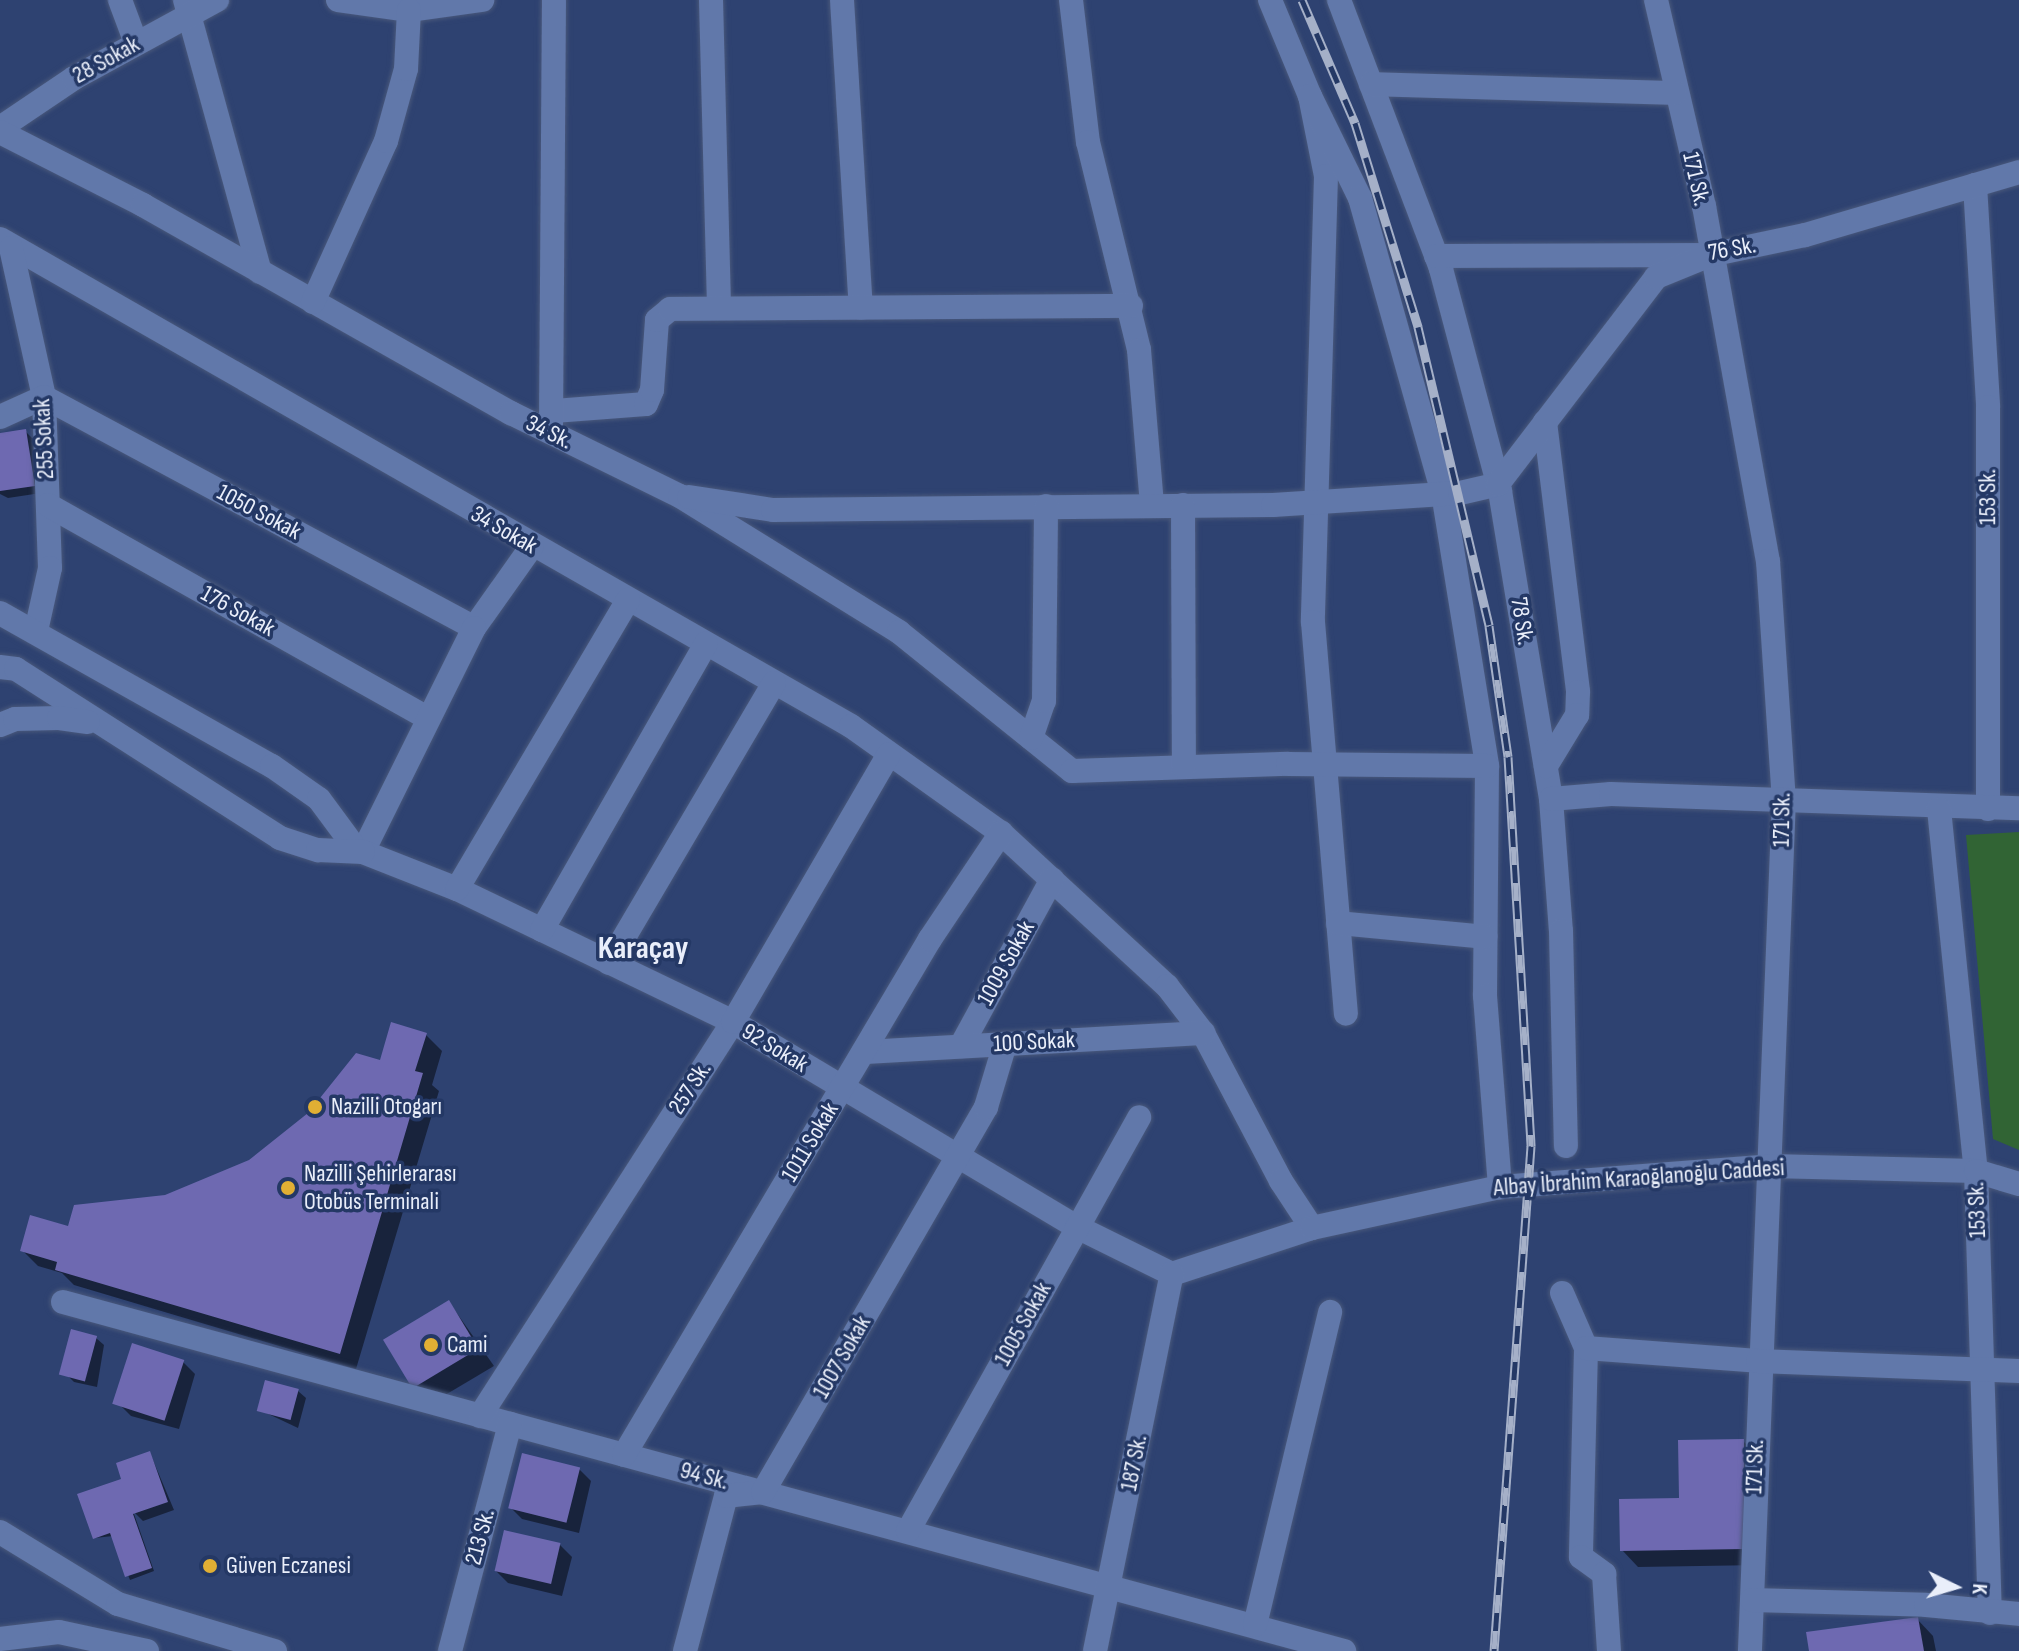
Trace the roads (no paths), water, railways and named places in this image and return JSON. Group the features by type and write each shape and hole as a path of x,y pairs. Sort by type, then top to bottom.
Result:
{"street":[{"path":"120,0 136,43"},
{"name":"28 Sokak","path":"0,130 187,8 217,0"},
{"path":"338,0 409,10 482,0"},
{"path":"554,0 552,421 646,404 652,390 659,315 670,309 1131,306"},
{"path":"711,0 719,308"},
{"path":"842,0 861,307"},
{"path":"1071,0 1088,142 1131,306 1152,505"},
{"path":"1270,0 1310,96 1360,198 1443,493 1487,766 1485,996 1500,1187"},
{"name":"78 Sk.","path":"1339,0 1436,256 1498,484 1551,799"},
{"name":"171 Sk.","path":"1656,0 1675,93 1704,206 1710,255 1768,561 1784,799 1770,1166 1758,1361 1750,1651"},
{"path":"187,8 260,272"},
{"path":"313,302 386,141 406,69 409,10"},
{"path":"1371,84 1675,93"},
{"path":"1310,96 1326,176 1313,622 1346,1014"},
{"name":"34 Sk.","path":"0,130 313,302 552,421 680,496 899,632 1072,771 1184,767"},
{"name":"76 Sk.","path":"1436,256 1710,255 1805,235 2019,172"},
{"name":"153 Sk.","path":"1975,185 1988,407 1988,809"},
{"name":"255 Sokak","path":"6,244 44,397 50,568 36,631"},
{"name":"34 Sokak","path":"6,244 774,683 889,754 1001,833 1167,986 1203,1033 1281,1181 1312,1228"},
{"path":"680,496 773,510 1183,505 1318,502 1443,493 1498,484 1656,277 1710,255"},
{"path":"0,417 44,397"},
{"name":"1050 Sokak","path":"44,397 474,628"},
{"path":"1545,422 1578,692 1577,715 1546,766"},
{"name":"176 Sokak","path":"48,505 427,718"},
{"path":"1183,505 1184,767 1325,764 1487,766"},
{"path":"1031,738 1044,701 1046,506"},
{"path":"359,851 474,628 532,546"},
{"path":"457,889 628,600"},
{"path":"0,613 272,766 319,799 359,851"},
{"path":"542,930 706,644"},
{"path":"0,667 16,669 95,723 280,838 318,850 359,851"},
{"path":"609,963 774,683"},
{"path":"0,725 15,719 59,718 95,723"},
{"name":"257 Sk.","path":"480,1416 733,1022 889,754"},
{"path":"1566,1146 1561,931 1551,799 1611,794 1784,799 1939,809 2019,808"},
{"name":"153 Sk.","path":"1939,809 1976,1171 1990,1613"},
{"name":"1011 Sokak","path":"624,1455 864,1052 1001,833"},
{"name":"92 Sokak","path":"359,851 457,889 733,1022 842,1089 960,1153 1077,1227 1172,1274"},
{"name":"1009 Sokak","path":"961,1046 1052,879"},
{"path":"1338,923 1485,937"},
{"name":"100 Sokak","path":"864,1052 1203,1033"},
{"name":"1007 Sokak","path":"763,1492 986,1107 1005,1044"},
{"name":"1005 Sokak","path":"908,1531 1139,1117"},
{"name":"Albay İbrahim Karaoğlanoğlu Caddesi","path":"1172,1274 1312,1228 1500,1187 1770,1166 1976,1171 2019,1184"},
{"name":"187 Sk.","path":"1095,1651 1172,1274"},
{"path":"1562,1293 1586,1348 1581,1557 1604,1574 1609,1651"},
{"name":"94 Sk.","path":"63,1302 1110,1584 1344,1651"},
{"path":"1255,1625 1330,1312"},
{"path":"1586,1348 1758,1361 2019,1371"},
{"name":"213 Sk.","path":"450,1651 510,1424"},
{"path":"685,1651 726,1496 763,1492"},
{"path":"0,1532 118,1604 275,1651"},
{"path":"1752,1600 1926,1605 2019,1614"},
{"path":"0,1639 59,1632 147,1651"}],"railway":[{"path":"1302,0 1355,123 1418,327 1489,626 1508,757 1531,1146 1494,1651"}],"place":[{"name":"Nazilli Otogarı","path":"315,1107"},
{"name":"Nazilli Şehirlerarası Otobüs Terminali","path":"288,1188"},
{"name":"Cami","path":"431,1345"},
{"name":"Güven Eczanesi","path":"210,1566"}],"district":[{"name":"Karaçay","path":"643,949"}]}
